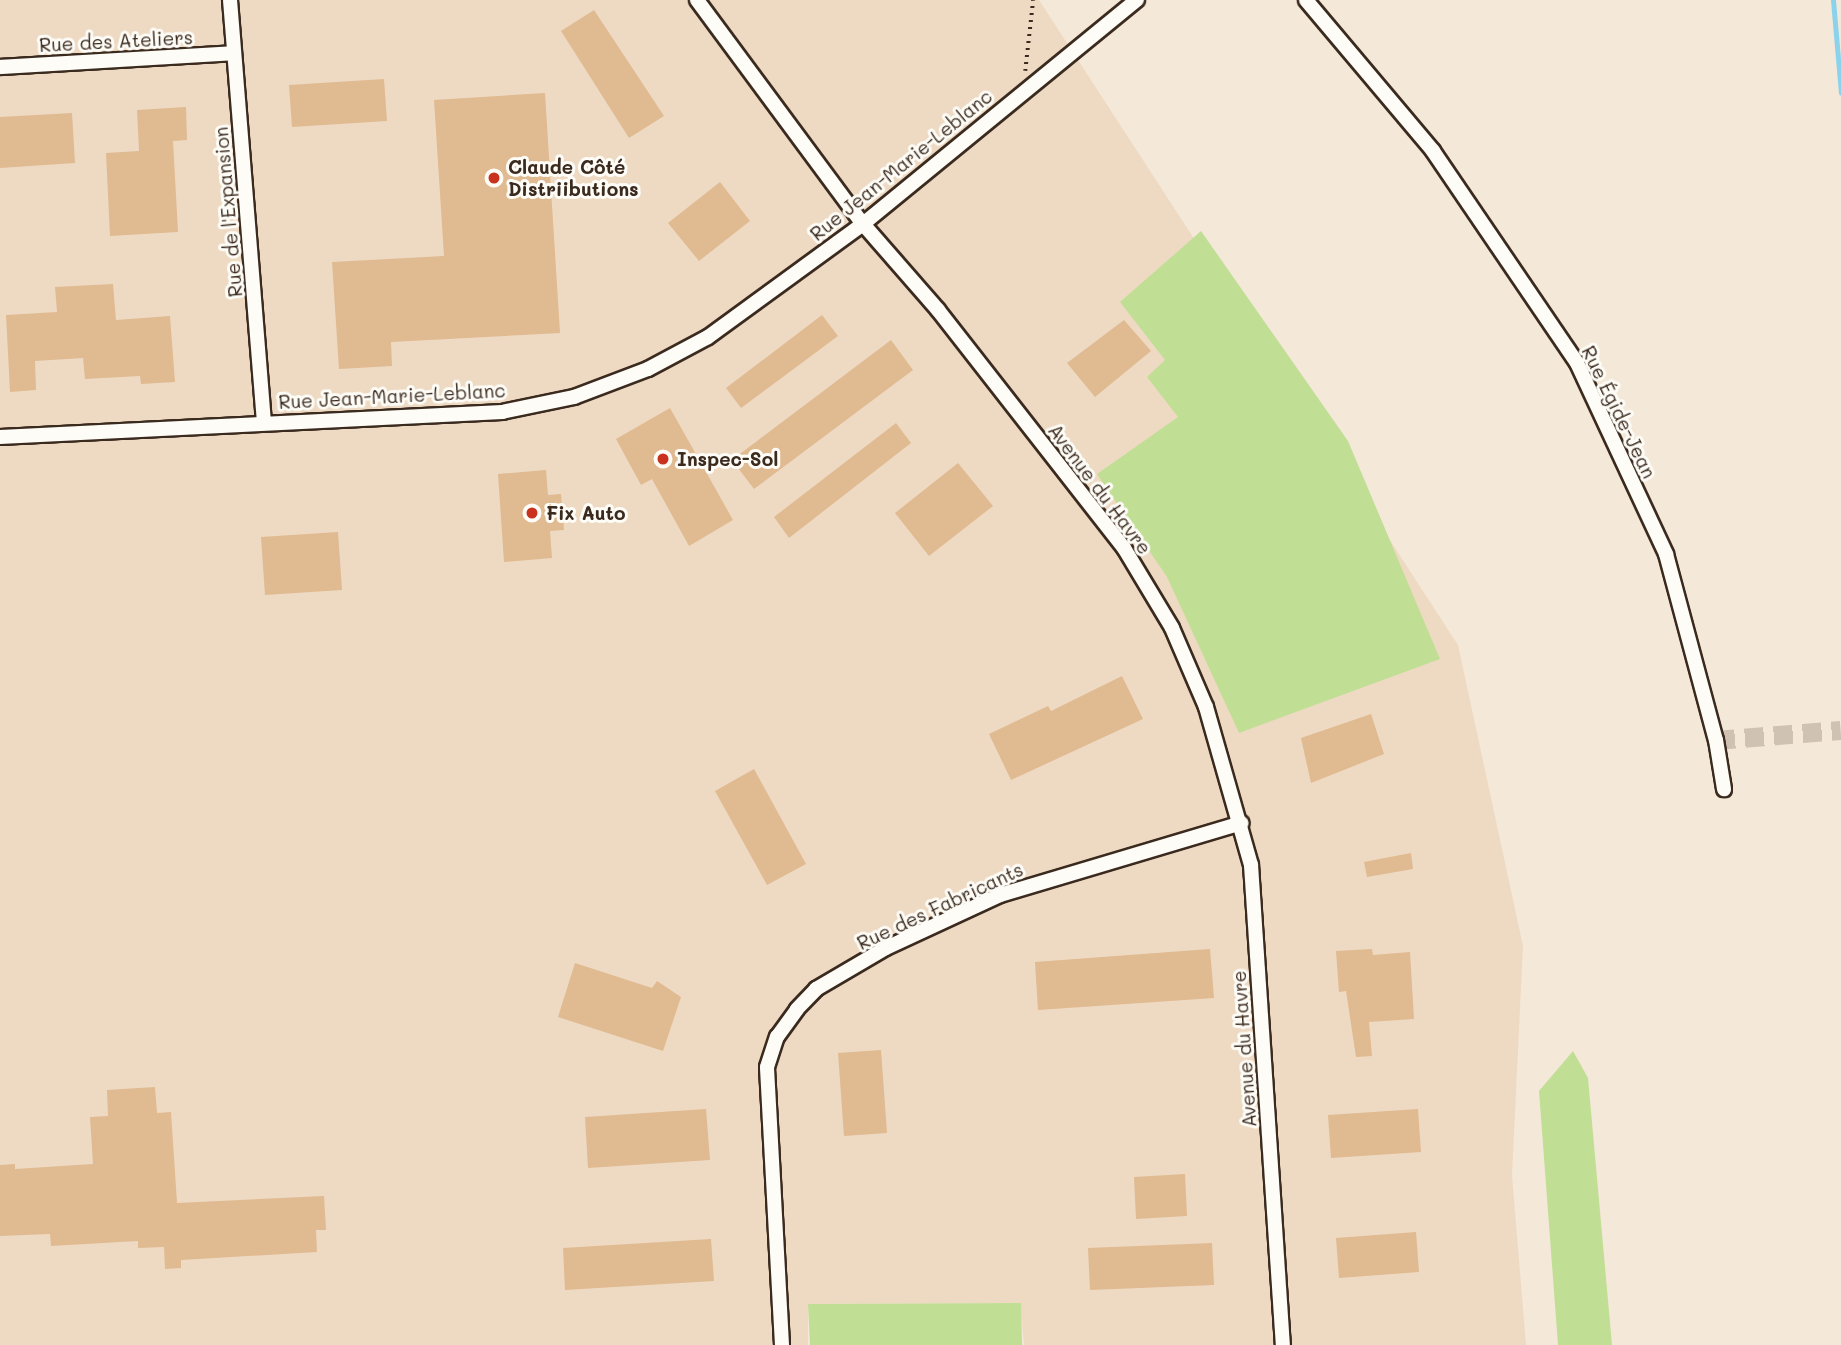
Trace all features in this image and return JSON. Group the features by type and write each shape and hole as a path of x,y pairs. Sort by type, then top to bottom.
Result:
{"street":[{"name":"Rue de l'Expansion","path":"230,0 264,421"},
{"name":"Avenue du Havre","path":"697,0 863,224 938,310 1124,548 1172,628 1206,707 1251,865 1283,1345"},
{"name":"Rue Jean-Marie-Leblanc","path":"0,438 264,421 502,412 574,397 648,369 708,337 863,224 1022,91 1137,0"},
{"name":"Rue Égide-Jean","path":"1306,0 1433,150 1577,363 1666,554 1716,740 1724,789"},
{"name":"Rue des Ateliers","path":"0,67 234,53"},
{"name":"Rue des Fabricants","path":"782,1345 767,1067 778,1037 796,1009 816,989 886,948 1000,895 1241,823"}],"path":[{"path":"1022,91 1034,0"}],"shaded area":[{"path":"0,0 1039,0 1458,645 1523,946 1512,1175 1526,1345 1024,1345 1020,1303 808,1304 808,1345 0,1345"}],"green space":[{"path":"1201,231 1348,441 1440,659 1239,733 1167,577 1097,474 1178,417 1147,377 1165,360 1120,302"},
{"path":"1573,1051 1588,1078 1612,1345 1558,1345 1539,1091"},
{"path":"1021,1303 1022,1345 810,1345 808,1304"}],"building":[{"path":"594,10 664,116 629,138 561,31"},
{"path":"384,79 387,121 292,127 289,85"},
{"name":"Claude Côté Distriibutions","path":"545,93 560,333 391,342 392,366 339,369 332,262 444,256 434,100"},
{"path":"186,107 187,140 173,141 178,232 110,236 106,153 139,151 137,110"},
{"path":"72,113 75,163 0,168 0,117"},
{"path":"720,182 750,221 699,261 668,223"},
{"path":"113,284 116,320 170,316 175,382 141,384 140,376 85,379 83,358 35,361 36,390 10,392 6,315 57,312 55,287"},
{"path":"822,315 838,336 741,408 726,388"},
{"path":"1124,320 1151,351 1095,397 1067,363"},
{"path":"891,340 913,370 754,489 732,460"},
{"name":"Inspec-Sol","path":"670,408 733,520 689,546 652,479 641,485 616,439"},
{"path":"896,423 911,443 789,538 774,517"},
{"path":"958,463 993,506 929,556 895,513"},
{"name":"Fix Auto","path":"546,470 548,495 561,494 564,530 550,531 552,558 504,562 498,474"},
{"path":"338,532 342,590 265,595 261,537"},
{"path":"1122,676 1143,719 1011,780 989,734 1048,706 1051,711"},
{"path":"1371,714 1384,754 1311,783 1301,738"},
{"path":"754,769 806,864 767,885 715,791"},
{"path":"1411,853 1413,869 1367,877 1364,862"},
{"path":"1210,949 1214,998 1038,1010 1035,962"},
{"path":"1372,949 1373,955 1410,952 1414,1019 1369,1022 1372,1056 1356,1057 1346,991 1339,992 1336,951"},
{"path":"575,963 652,988 657,981 681,997 663,1051 558,1017"},
{"path":"881,1050 887,1133 844,1136 838,1053"},
{"path":"155,1087 157,1113 171,1112 177,1203 324,1196 326,1230 316,1230 317,1252 181,1260 181,1268 165,1269 164,1247 138,1248 138,1241 51,1246 50,1234 0,1236 0,1165 15,1164 15,1169 93,1164 90,1117 108,1116 107,1090"},
{"path":"706,1109 710,1160 588,1168 585,1117"},
{"path":"1418,1109 1421,1152 1331,1158 1328,1115"},
{"path":"1185,1174 1187,1216 1136,1219 1134,1177"},
{"path":"1416,1232 1419,1272 1339,1278 1336,1238"},
{"path":"711,1239 714,1281 565,1290 563,1248"},
{"path":"1212,1243 1214,1285 1090,1290 1088,1248"}],"waterway":[{"path":"1833,0 1841,93"}],"tunnel":[{"path":"1716,740 1841,730"}],"place":[{"name":"Claude Côté Distriibutions","path":"494,178"},
{"name":"Inspec-Sol","path":"663,459"},
{"name":"Fix Auto","path":"532,513"}]}
